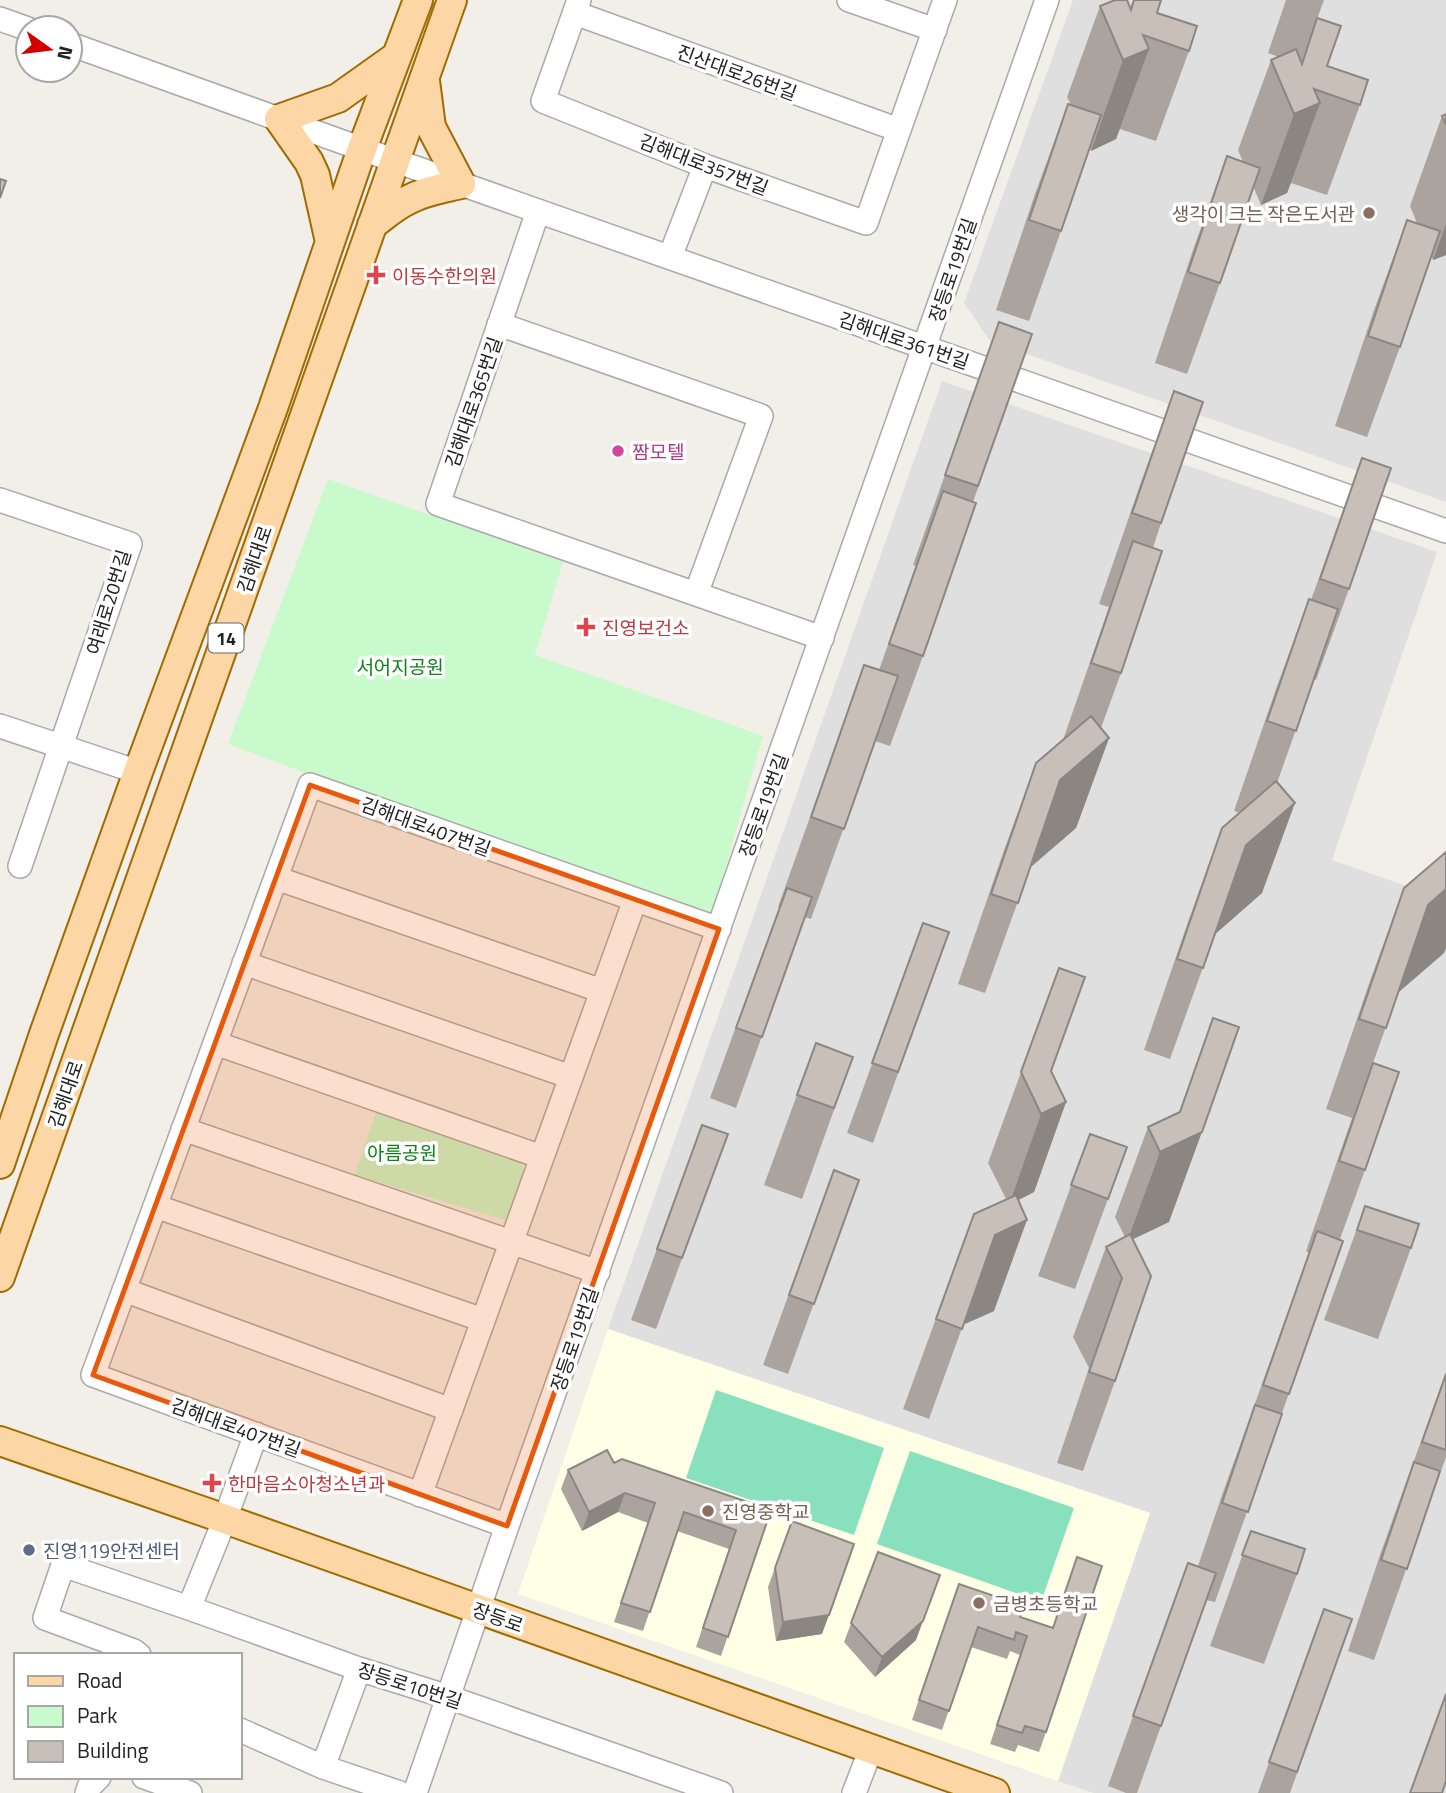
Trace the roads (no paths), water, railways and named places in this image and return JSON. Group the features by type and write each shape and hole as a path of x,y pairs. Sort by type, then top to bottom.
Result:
{"main road":[{"name":"김해대로","path":"0,1164 138,772 268,421 362,149 418,0"},
{"name":"김해대로","path":"0,1277 452,0"},
{"path":"330,242 315,175 279,119 338,99 397,56"},
{"path":"372,225 411,198 461,184 431,127 424,77"},
{"name":"장등로","path":"0,1441 995,1793"}],"street":[{"path":"849,0 935,30"},
{"path":"899,131 945,0"},
{"name":"장등로19번길","path":"415,1793 1047,0"},
{"name":"김해대로357번길","path":"577,6 543,101 705,166 866,223 899,131"},
{"name":"진산대로26번길","path":"577,6 899,131"},
{"path":"84,49 362,149"},
{"name":"김해대로361번길","path":"362,149 1446,531"},
{"path":"670,257 705,166"},
{"path":"499,324 538,211"},
{"name":"김해대로365번길","path":"696,594 761,416 499,324 438,504 822,638"},
{"name":"여래로20번길","path":"0,500 130,544 61,747"},
{"path":"0,726 138,772"},
{"path":"20,866 61,747"},
{"name":"김해대로407번길","path":"508,1526 93,1375 310,785 719,929"},
{"path":"276,878 602,991"},
{"path":"420,1495 635,900"},
{"path":"244,963 571,1077"},
{"path":"215,1043 542,1157"},
{"path":"183,1129 597,1272"},
{"path":"155,1206 483,1321"},
{"path":"124,1290 450,1410"},
{"path":"189,1608 256,1434"},
{"name":"장등로10번길","path":"136,1653 45,1618 63,1565 721,1793"},
{"path":"323,1767 359,1669"},
{"path":"242,1731 323,1767 400,1793"},
{"path":"854,1793 871,1749"},
{"path":"87,1793 97,1779"},
{"path":"150,1779 190,1793"}],"place":[{"name":"생각이 크는 작은도서관","path":"1369,213"},
{"name":"이동수한의원","path":"376,275"},
{"name":"짬모텔","path":"618,451"},
{"name":"진영보건소","path":"586,627"},
{"name":"한마음소아청소년과","path":"212,1483"},
{"name":"진영중학교","path":"708,1511"},
{"name":"진영119안전센터","path":"29,1550"},
{"name":"금병초등학교","path":"979,1603"}],"park label":[{"name":"서어지공원","path":"400,666"},
{"name":"아름공원","path":"402,1152"}]}
